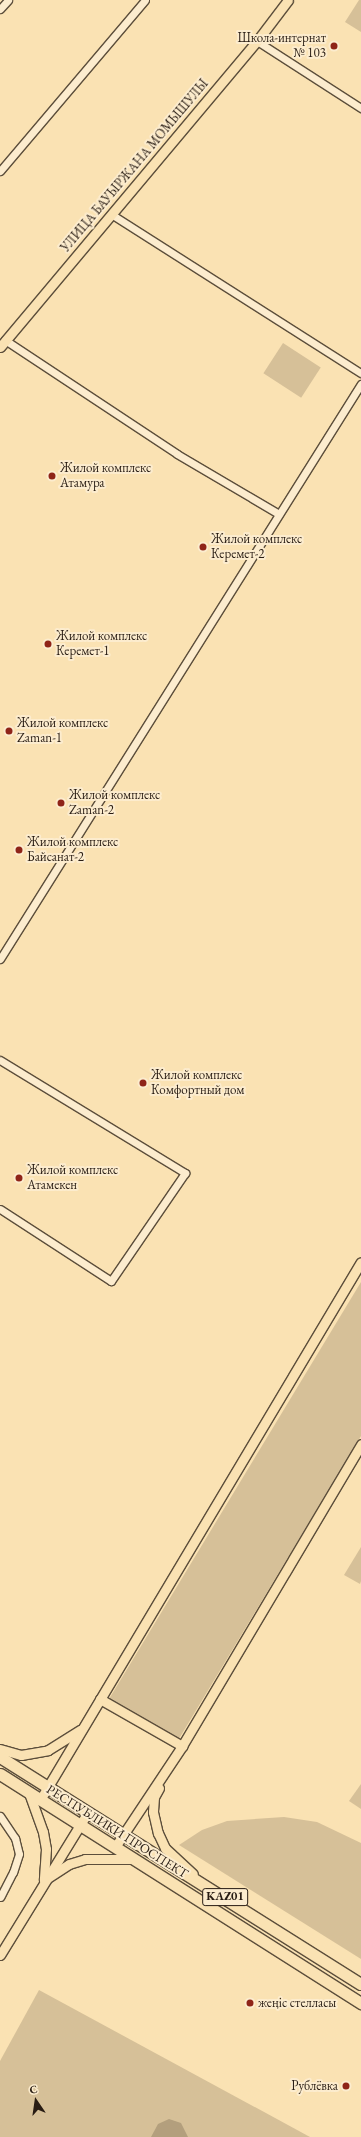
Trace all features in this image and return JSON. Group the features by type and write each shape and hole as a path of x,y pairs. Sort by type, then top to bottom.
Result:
{"highway":[{"name":"РЕСПУБЛИКИ ПРОСПЕКТ","path":"0,1757 124,1833 361,1984"},
{"name":"РЕСПУБЛИКИ ПРОСПЕКТ","path":"0,1774 361,2003"}],"main road":[{"name":"УЛИЦА БАУЫРЖАНА МОМЫШУЛЫ","path":"3,344 257,40 288,0"},
{"path":"40,1800 361,1262"},
{"path":"115,1847 182,1746 361,1444"},
{"path":"100,1699 182,1746"},
{"path":"0,1749 21,1755 48,1750 84,1727"},
{"path":"175,1756 155,1794 153,1812 158,1833 165,1848 201,1882"},
{"path":"29,1792 43,1832 46,1849 44,1881"},
{"path":"0,1955 44,1881 88,1812"},
{"path":"44,1881 69,1864 85,1859 133,1859"}],"street":[{"path":"0,9 8,0"},
{"path":"0,170 145,0"},
{"path":"257,40 361,108"},
{"path":"111,214 361,373"},
{"path":"3,344 177,454 279,514"},
{"path":"0,959 361,384"},
{"path":"0,1060 185,1173 111,1281 0,1209"},
{"path":"0,1816 15,1838 18,1854 13,1872 0,1897"}],"shaded area":[{"path":"359,0 361,0 361,32 345,22"},
{"path":"283,343 321,368 301,398 263,373"},
{"path":"361,1282 361,1436 177,1742 109,1699"},
{"path":"361,1547 361,1581 360,1584 344,1575"},
{"path":"361,1784 361,1809 349,1801"},
{"path":"284,1817 317,1822 361,1843 361,1959 179,1845 202,1830 227,1821"},
{"path":"39,1990 310,2137 0,2137 0,2061"},
{"path":"169,2119 181,2123 188,2137 151,2137 158,2124"}],"place":[{"name":"Школа-интернат № 103","path":"334,46"},
{"name":"Жилой комплекс Атамура","path":"52,476"},
{"name":"Жилой комплекс Керемет-2","path":"203,547"},
{"name":"Жилой комплекс Керемет-1","path":"48,644"},
{"name":"Жилой комплекс Zaman-1","path":"9,731"},
{"name":"Жилой комплекс Zaman-2","path":"61,803"},
{"name":"Жилой комплекс Байсанат-2","path":"19,850"},
{"name":"Жилой комплекс Комфортный дом","path":"143,1083"},
{"name":"Жилой комплекс Атамекен","path":"19,1178"},
{"name":"жеңіс стелласы","path":"250,2003"},
{"name":"Рублёвка","path":"346,2086"}]}
